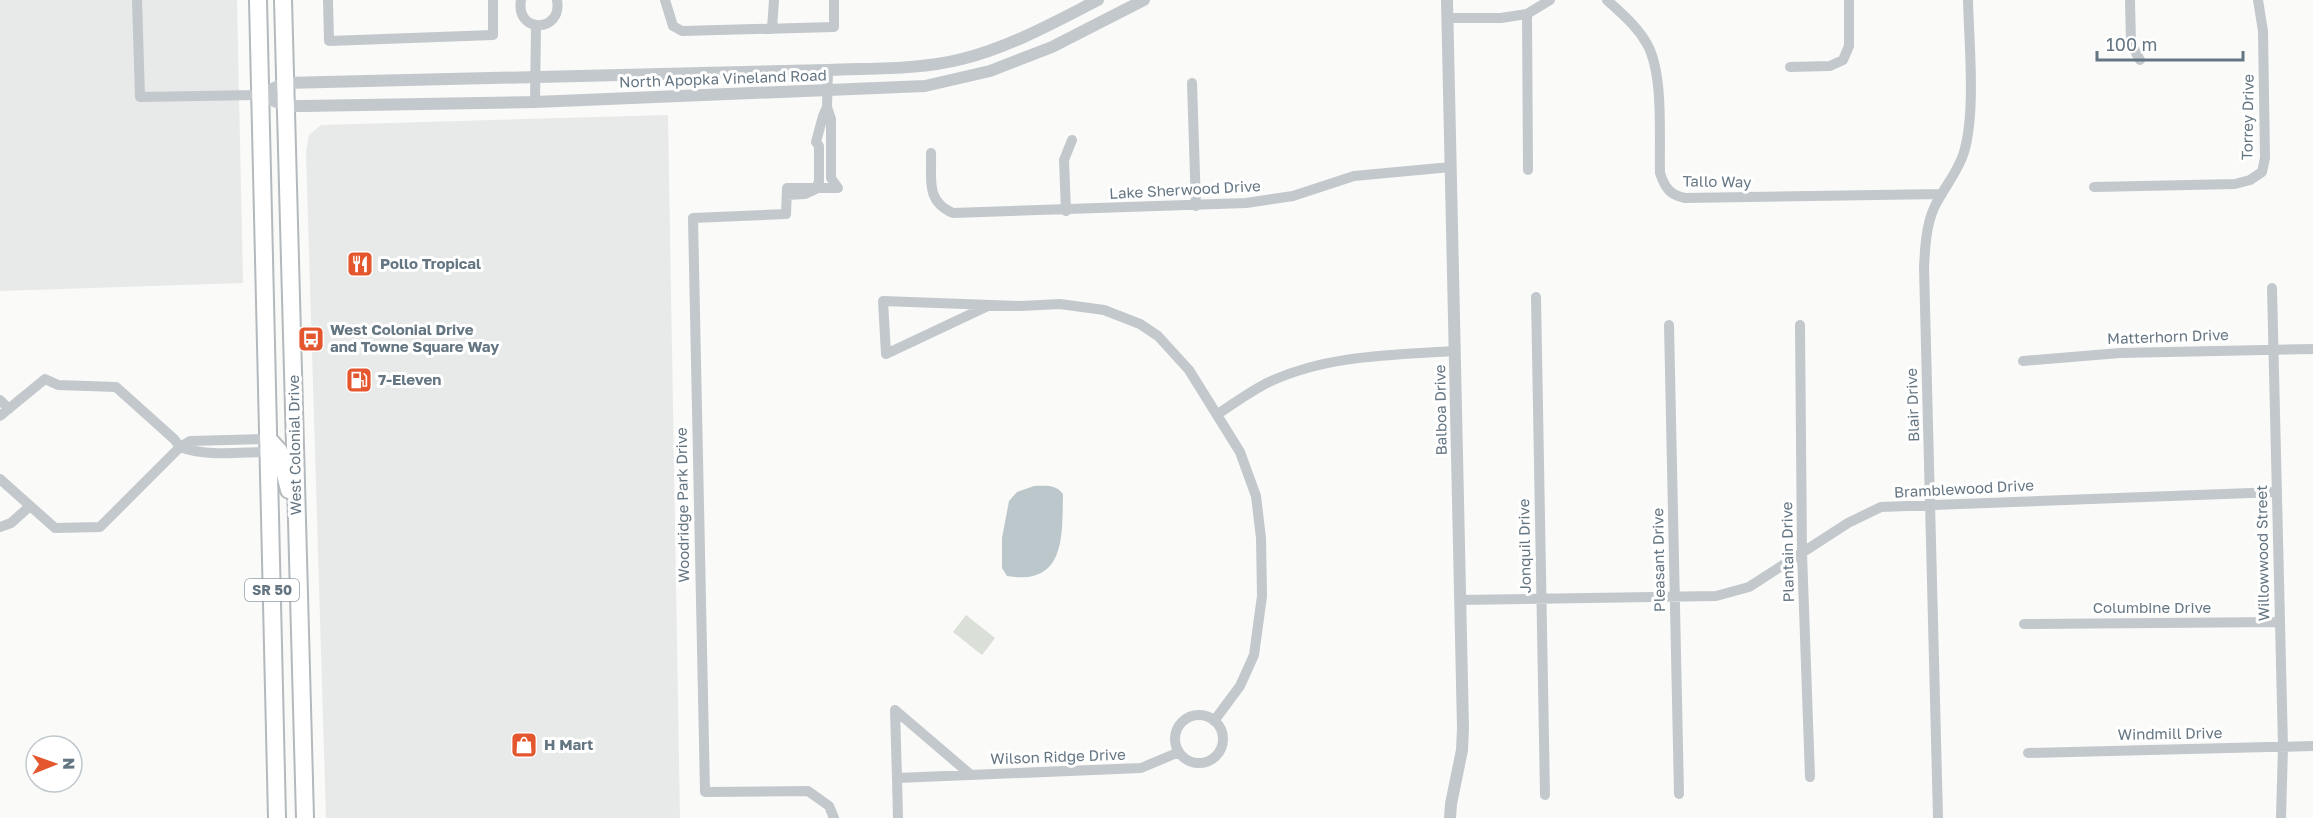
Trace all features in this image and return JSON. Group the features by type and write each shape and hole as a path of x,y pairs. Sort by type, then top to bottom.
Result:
{"highway":[{"name":"West Colonial Drive","path":"258,0 277,818"},
{"name":"West Colonial Drive","path":"283,0 305,818"},
{"path":"267,362 277,419 286,435 295,442"},
{"path":"269,445 279,451 297,526"}],"street":[{"path":"137,0 140,97 260,95 286,106"},
{"path":"328,0 329,41 493,35 493,0"},
{"path":"521,0 525,20 536,25 549,22 554,18 557,12 557,0"},
{"path":"665,0 672,26 682,31 834,27 834,0"},
{"path":"772,29 774,0"},
{"name":"North Apopka Vineland Road","path":"285,83 917,66 962,59 1009,42 1098,0"},
{"name":"North Apopka Vineland Road","path":"286,106 535,102 925,86 990,70 1052,47 1144,0"},
{"name":"Balboa Drive","path":"1447,0 1463,728 1462,750 1450,818"},
{"path":"1447,18 1501,18 1527,14 1550,0"},
{"name":"Tallo Way","path":"1607,0 1636,27 1649,46 1656,69 1660,173 1664,186 1674,196 1685,198 1942,194"},
{"path":"1790,67 1830,66 1843,60 1849,46 1849,0"},
{"name":"Blair Drive","path":"1938,818 1924,267 1933,210 1953,179 1965,151 1970,118 1968,0"},
{"path":"2130,0 2131,44 2140,60"},
{"name":"Torrey Drive","path":"2094,187 2235,184 2250,180 2262,172 2265,158 2263,30 2258,0"},
{"path":"1527,14 1528,170"},
{"path":"535,102 536,25"},
{"name":"Woodridge Park Drive","path":"816,189 819,181 819,146 816,142 827,107 828,70"},
{"path":"260,95 285,83"},
{"path":"1192,83 1196,206"},
{"name":"Woodridge Park Drive","path":"827,107 831,119 831,178 838,188 816,189 805,194 787,191 786,214 693,218 705,792 808,791 829,807 834,818"},
{"path":"1066,211 1064,160 1072,141"},
{"name":"Lake Sherwood Drive","path":"931,153 933,198 942,209 953,213 1066,211 1246,203 1293,196 1354,176 1451,167"},
{"name":"Willowwood Street","path":"2271,288 2283,747 2281,818"},
{"name":"Jonquil Drive","path":"1536,297 1545,795"},
{"path":"990,305 886,354 883,301 990,305 1060,304 1104,310 1140,324 1158,336 1189,370 1240,453 1256,496 1261,538 1262,596 1254,655 1240,686 1214,721"},
{"name":"Pleasant Drive","path":"1669,325 1679,795"},
{"name":"Plantain Drive","path":"1800,325 1802,553 1810,777"},
{"name":"Matterhorn Drive","path":"2023,361 2120,352 2313,349"},
{"path":"1218,414 1268,382 1304,368 1358,358 1454,351"},
{"path":"0,400 4,413 45,379 58,385 116,387 180,447"},
{"path":"0,479 55,528 100,527 180,447 190,441 269,445"},
{"name":"Bramblewood Drive","path":"1460,600 1716,596 1749,587 1848,523 1881,507 2277,492"},
{"path":"0,527 11,523 30,506"},
{"name":"Columbine Drive","path":"2024,624 2280,622"},
{"name":"Wilson Ridge Drive","path":"898,818 895,710 971,775"},
{"path":"1199,715 1214,721 1222,734 1223,742 1216,756 1207,762 1198,763 1184,758 1179,752 1176,734 1185,720 1199,715"},
{"name":"Windmill Drive","path":"2028,753 2313,746"},
{"name":"Wilson Ridge Drive","path":"897,778 1141,768 1179,752"}],"shaded area":[{"path":"0,0 237,0 243,283 0,291"},
{"path":"668,115 680,818 326,818 306,152 309,135 321,125"},
{"path":"1034,486 1053,487 1063,494 1062,526 1057,554 1050,566 1040,573 1026,577 1007,576 1002,568 1002,538 1009,501 1017,492"},
{"path":"966,615 995,638 982,655 953,632"}],"place":[{"name":"Pollo Tropical","path":"360,264"},
{"name":"West Colonial Drive and Towne Square Way","path":"311,339"},
{"name":"7-Eleven","path":"359,380"},
{"name":"H Mart","path":"524,745"}]}
